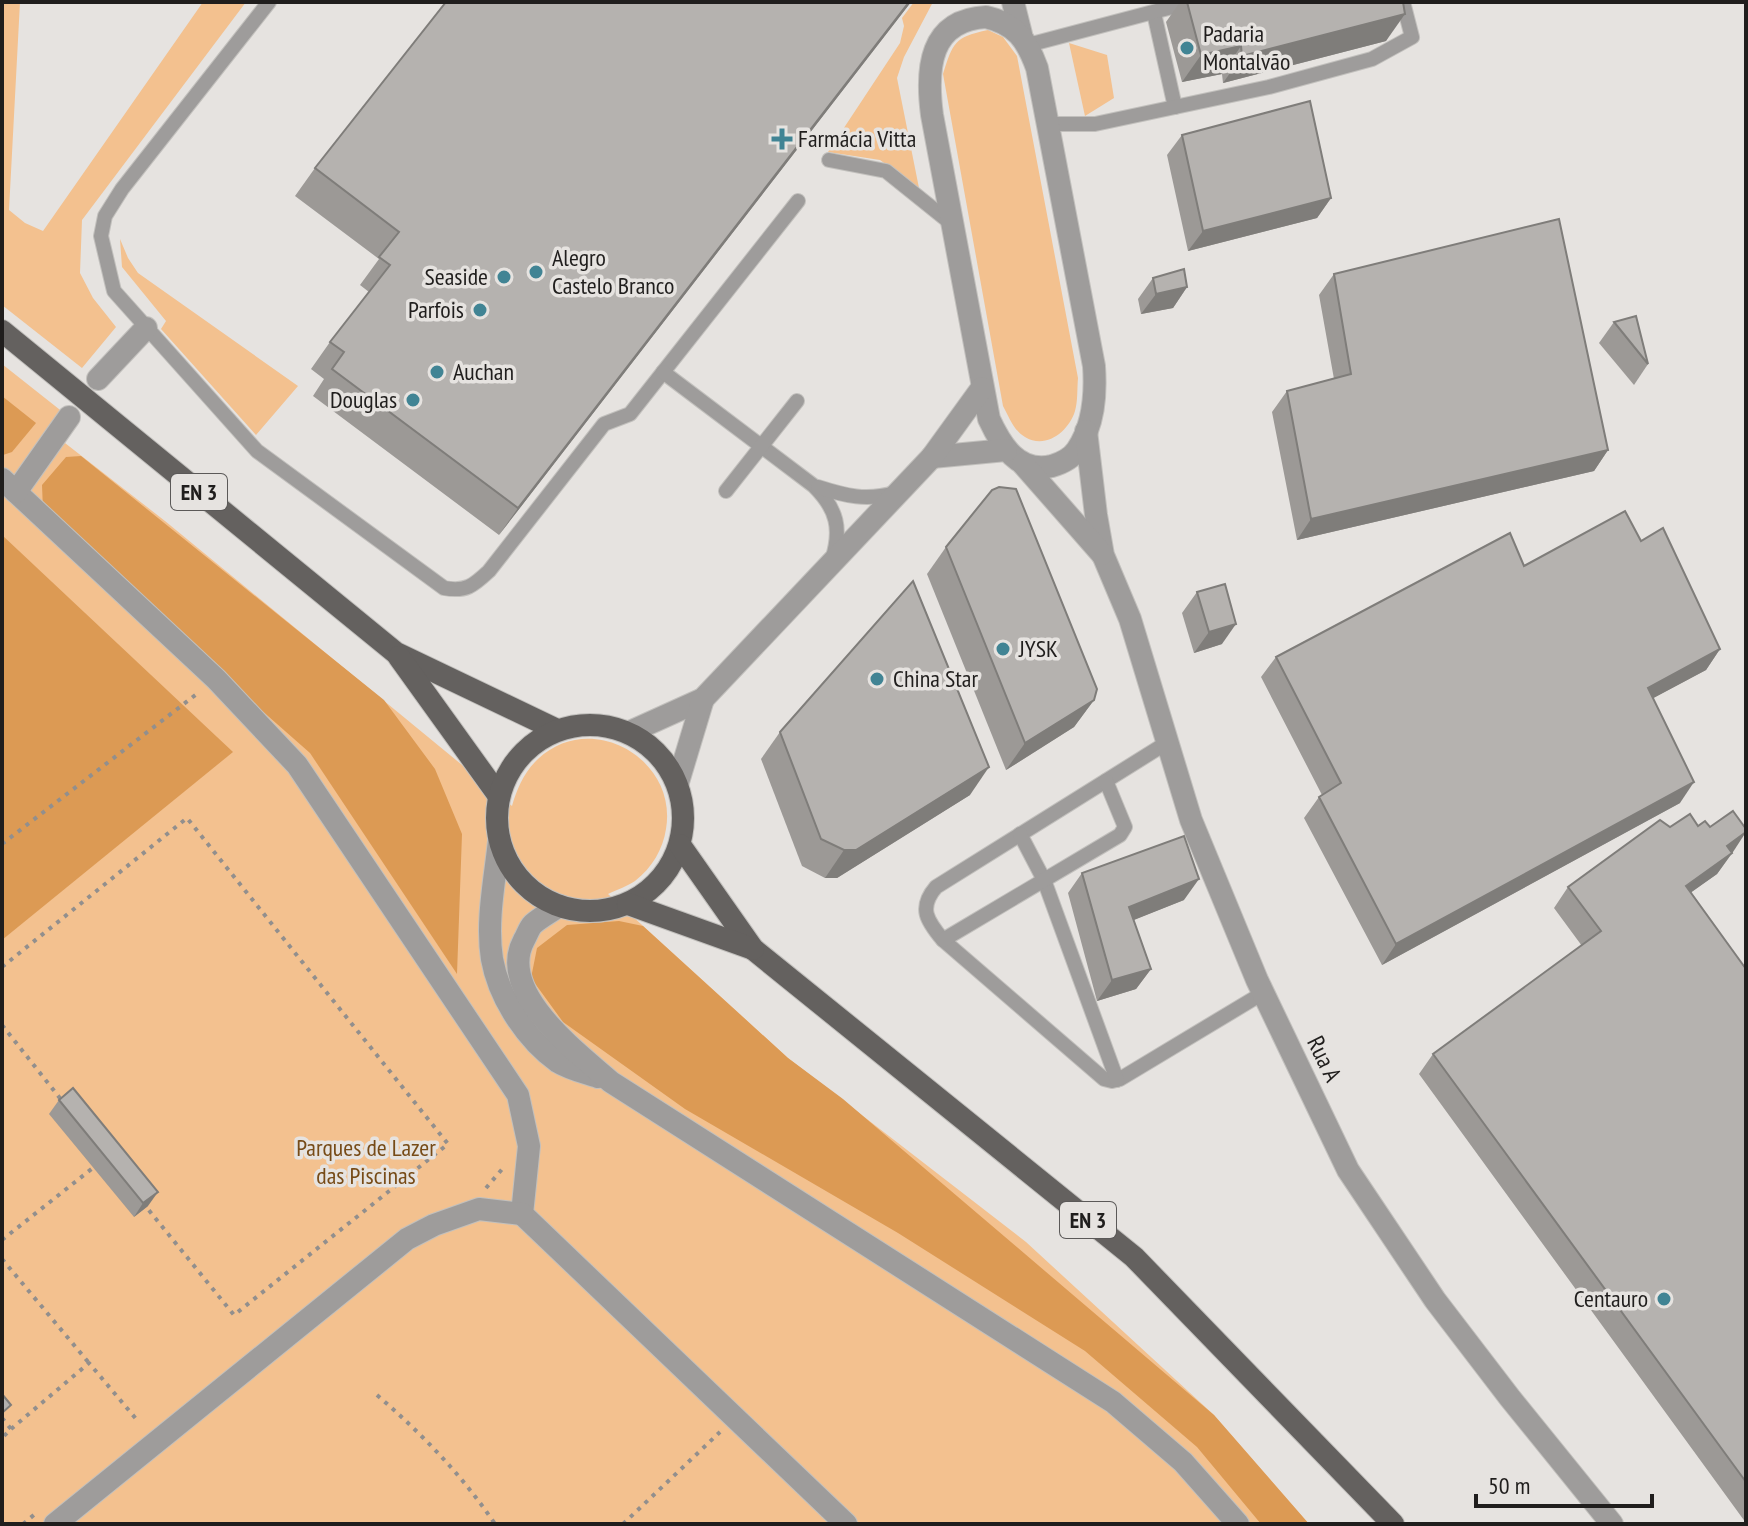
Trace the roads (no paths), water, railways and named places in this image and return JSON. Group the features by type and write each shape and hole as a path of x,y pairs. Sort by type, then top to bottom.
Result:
{"main road":[{"name":"EN 3","path":"2,331 396,653 557,730"},
{"name":"EN 3","path":"396,653 499,796"},
{"name":"EN 3","path":"581,724 606,725 630,732 650,744 666,761 678,782 685,813 680,845 669,870 650,890 628,904 605,911 582,911 559,906 538,896 521,881 499,841 499,796 507,775 520,756 537,741 557,730 581,724"},
{"name":"EN 3","path":"680,845 753,949 1134,1257 1393,1524"},
{"name":"EN 3","path":"628,904 753,949"}],"street":[{"path":"947,31 962,2"},
{"path":"932,457 1014,457 1043,467 1067,461 1077,451 1086,431 1096,393 1094,366 1050,124 1037,68 1013,2"},
{"path":"947,31 960,22 986,17 1003,21 1025,39"},
{"name":"Rua A","path":"947,31 930,65 928,90 989,419 1014,457 1103,555"},
{"path":"98,379 146,328"},
{"path":"630,732 703,699 932,457 982,388"},
{"path":"69,417 9,486 216,679 297,765 518,1095 529,1146 522,1214"},
{"name":"Rua A","path":"1086,431 1103,555 1130,619 1191,820 1263,993 1357,1183 1435,1300 1612,1524"},
{"path":"678,782 703,699"},
{"path":"499,841 491,923 492,960 507,1002 531,1037 560,1063 611,1082"},
{"path":"559,906 531,926 519,950 519,973 529,999 558,1035 611,1082 1113,1402 1183,1462 1238,1524"},
{"path":"45,1519 407,1239 434,1225 479,1209 522,1214 846,1524"}],"lane":[{"path":"269,2 122,189 105,216 101,236 114,291 257,451 444,588 460,591 470,588 489,571 604,424 630,414 798,201"},
{"path":"1025,39 1154,13 1191,2"},
{"path":"1050,124 1095,124 1269,87 1372,59 1412,37 1403,2"},
{"path":"1154,13 1175,107"},
{"path":"829,160 886,171 952,224"},
{"path":"663,372 814,486 830,502 836,520 837,544 831,563"},
{"path":"726,491 797,401"},
{"path":"814,486 856,498 875,499 898,492"},
{"path":"1168,742 936,887 928,896 925,906 928,918 943,940 1104,1079 1117,1080 1263,993"},
{"path":"943,940 1120,835 1125,827 1106,781"},
{"path":"1020,834 1044,880 1117,1080"}],"place":[{"name":"Padaria Montalvão","path":"1187,48"},
{"name":"Farmácia Vitta","path":"782,139"},
{"name":"Alegro Castelo Branco","path":"536,272"},
{"name":"Seaside","path":"504,277"},
{"name":"Parfois","path":"480,310"},
{"name":"Auchan","path":"437,372"},
{"name":"Douglas","path":"413,400"},
{"name":"JYSK","path":"1003,649"},
{"name":"China Star","path":"877,679"},
{"name":"Centauro","path":"1664,1299"}],"park label":[{"name":"Parques de Lazer das Piscinas","path":"366,1162"}]}
